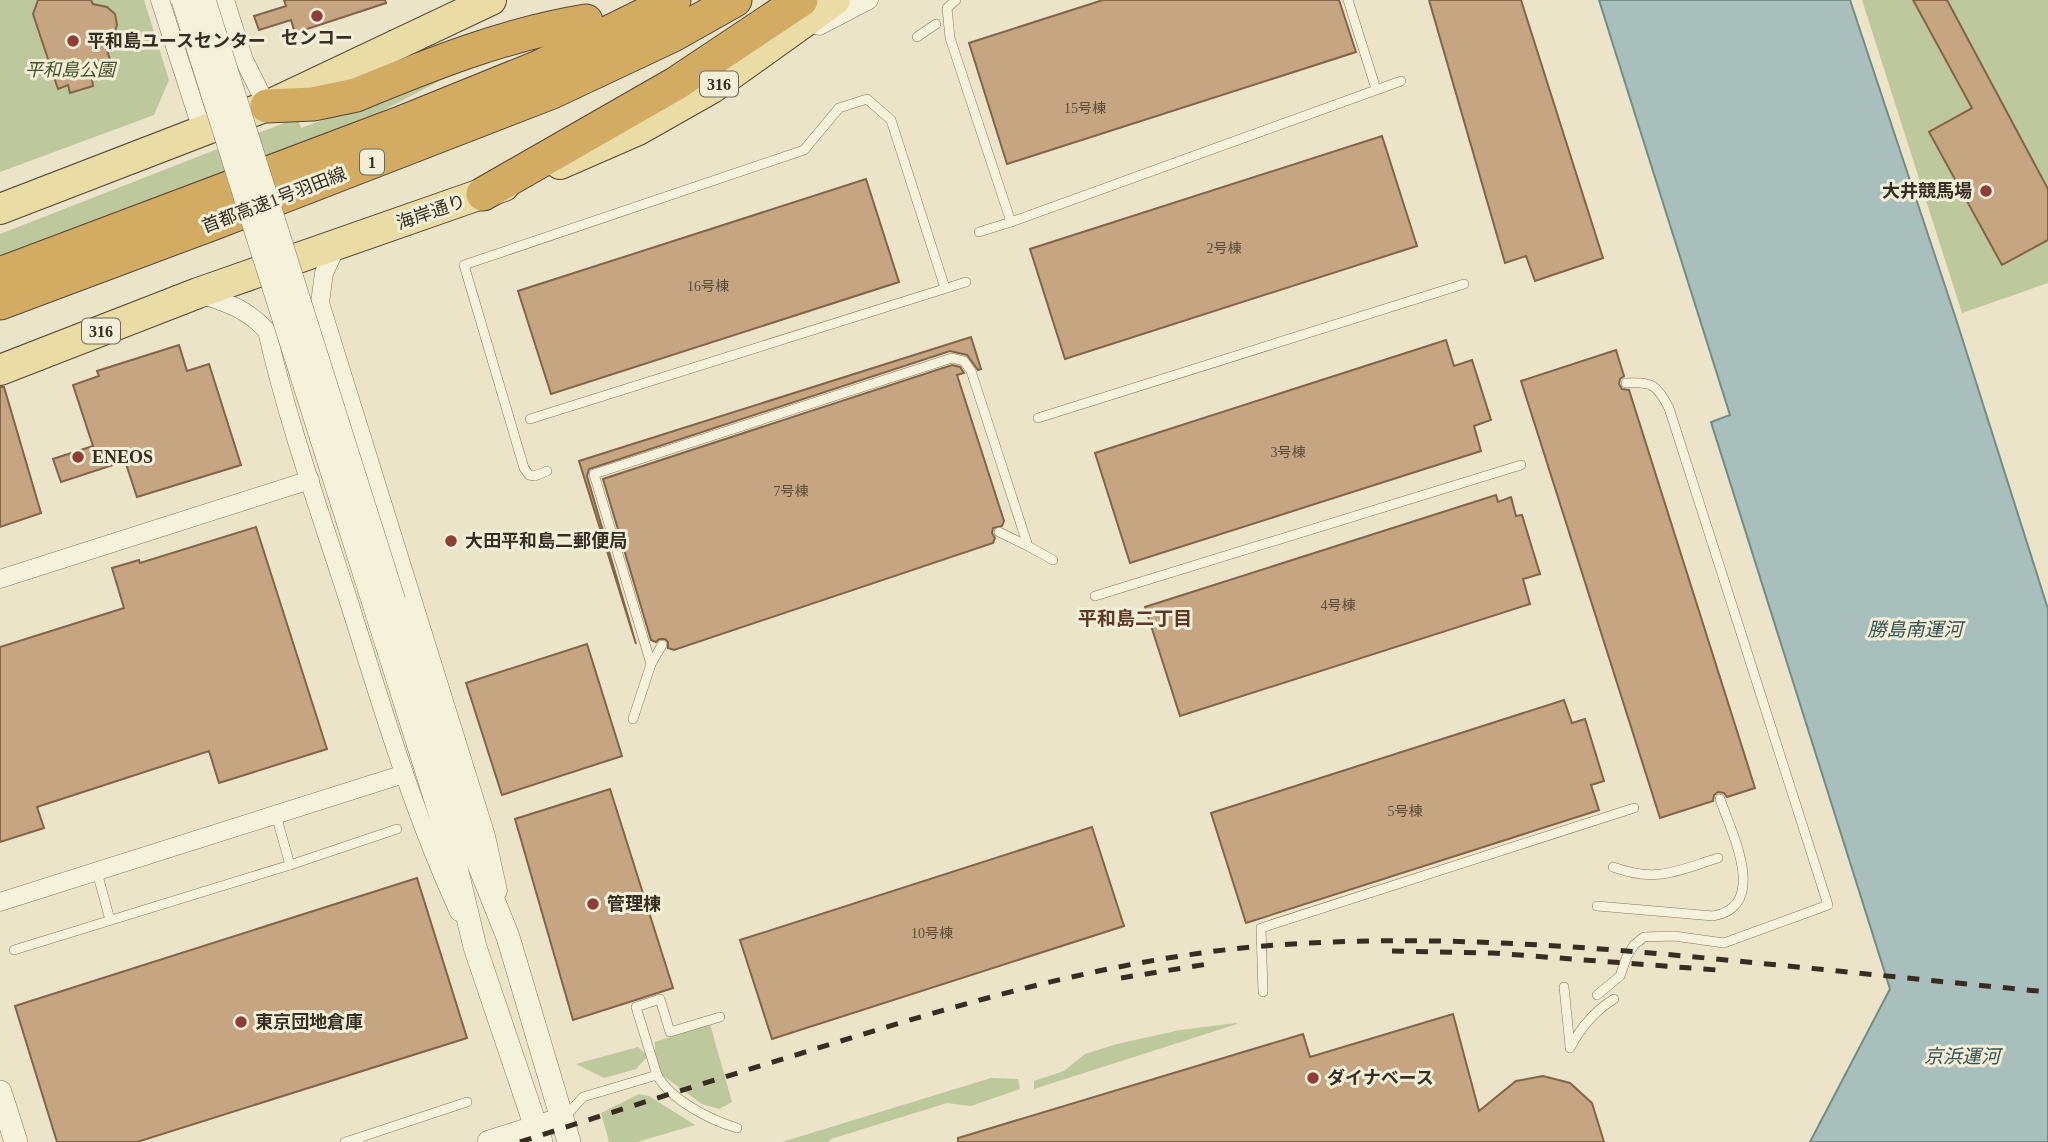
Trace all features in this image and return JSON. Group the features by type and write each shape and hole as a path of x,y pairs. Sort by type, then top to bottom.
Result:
{"highway":[{"path":"398,124 625,0"},
{"name":"首都高速1号羽田線","path":"0,274 398,124 539,67 674,0"},
{"name":"首都高速1号羽田線","path":"0,303 552,92 671,36 735,0"},
{"path":"483,194 675,84 801,0"},
{"path":"267,106 335,100 492,42 546,27 586,21"}],"main road":[{"path":"0,209 267,106 462,7 491,0"},
{"name":"海岸通り","path":"1,370 198,293 483,194 638,130 712,88 835,0"},
{"path":"0,201 60,184"}],"street":[{"path":"160,0 202,130"},
{"path":"183,0 385,604 470,842 508,937"},
{"path":"204,0 385,604 452,851 475,947 538,1135"},
{"path":"225,0 244,60 267,106"},
{"path":"762,54 869,0"},
{"path":"337,245 324,273 320,303 486,836 508,937 569,1142"},
{"path":"198,293 242,309 256,318 267,331 310,480 404,774 433,855 475,947"},
{"path":"0,579 310,480"},
{"path":"0,902 404,774"},
{"path":"0,1092 16,1142"},
{"path":"489,1142 538,1135 562,1120"}],"lane":[{"path":"956,0 947,8 950,37 1011,222"},
{"path":"1348,0 1376,89"},
{"path":"917,37 936,24"},
{"path":"979,232 1401,80"},
{"path":"547,471 530,475 524,468 464,265 804,150 839,108 867,99 891,120 945,288"},
{"path":"530,419 966,282"},
{"path":"1038,418 1464,284"},
{"path":"651,664 594,474 952,358 964,361 971,371 1028,546"},
{"path":"1597,995 1620,976 1627,956 1634,945 1644,937 1674,936 1724,943 1828,905 1669,408 1660,390 1646,382 1626,383"},
{"path":"1095,596 1521,465"},
{"path":"999,532 1053,560"},
{"path":"633,719 651,664 662,645"},
{"path":"1597,906 1713,916 1723,915 1734,908 1744,891 1744,873 1720,799"},
{"path":"1263,992 1261,928 1634,808"},
{"path":"276,815 290,865"},
{"path":"14,950 397,829"},
{"path":"1613,867 1632,874 1664,876 1718,858"},
{"path":"97,872 110,920"},
{"path":"1564,987 1570,1048 1592,1015 1614,999"},
{"path":"720,1017 670,1032 660,999 636,1007 657,1075 664,1088 711,1120 737,1128"},
{"path":"562,1120 583,1097 657,1075"},
{"path":"345,1142 358,1140 467,1102"}],"green space":[{"name":"平和島公園","path":"0,0 144,0 169,80 154,115 0,172"},
{"name":"大井競馬場","path":"1862,0 2048,0 2048,283 1962,313"},
{"path":"466,67 365,120 0,262 0,234 297,118 301,128"},
{"path":"1236,1023 1034,1089 1034,1081 1064,1071 1085,1054 1180,1030"},
{"path":"710,1024 732,1102 719,1109 702,1104 658,1072 655,1058 655,1042"},
{"path":"638,1047 648,1056 636,1069 604,1078 576,1064"},
{"path":"991,1078 1018,1079 1020,1089 971,1106 947,1103 828,1142 782,1142"},
{"path":"639,1094 649,1096 695,1125 637,1142 609,1142 601,1113"}],"water":[{"name":"勝島南運河","path":"1599,0 1850,0 1956,319 2048,609 2048,1142 1810,1142 1890,989 1711,422 1730,415"}],"building":[{"name":"平和島ユースセンター","path":"38,0 91,0 93,4 107,7 115,14 117,25 114,34 105,44 114,72 92,79 93,86 70,93 68,85 58,89 33,14"},
{"name":"センコー","path":"284,0 385,0 386,3 295,33 291,20 259,30 254,16 286,6"},
{"path":"1103,0 1339,0 1356,52 1007,164 969,43"},
{"path":"1429,0 1521,0 1603,258 1535,281 1526,256 1505,263"},
{"path":"1913,0 1947,0 2048,189 2048,240 2002,265 1929,132 1972,108"},
{"path":"1382,136 1417,246 1065,359 1030,249"},
{"path":"866,179 899,282 551,394 518,291"},
{"path":"971,337 981,369 978,370 967,355 950,351 589,469 587,476 636,644 579,461"},
{"path":"1446,340 1454,366 1472,360 1491,420 1474,426 1481,451 1130,563 1095,453"},
{"path":"179,345 187,371 209,364 241,465 137,497 125,461 61,482 53,459 93,446 73,385 99,376 97,371"},
{"path":"1616,350 1624,376 1619,384 1622,389 1629,390 1755,788 1727,797 1718,792 1713,801 1660,818 1521,381"},
{"path":"952,365 960,367 964,373 957,375 1004,521 1002,526 993,528 993,543 674,650 668,648 665,639 656,642 651,640 603,479"},
{"path":"0,387 4,387 41,513 0,527"},
{"path":"1496,495 1498,502 1511,497 1516,516 1522,515 1540,574 1523,579 1530,604 1180,716 1145,607"},
{"path":"256,527 327,749 219,783 209,751 37,807 44,828 0,842 0,647 124,608 112,568 139,560 140,563"},
{"path":"587,644 622,756 502,795 466,683"},
{"path":"1564,700 1572,723 1585,719 1604,781 1591,785 1599,810 1246,923 1211,813"},
{"name":"管理棟","path":"610,789 673,988 573,1020 515,819"},
{"path":"1092,827 1124,926 772,1039 740,940"},
{"name":"東京団地倉庫","path":"417,878 467,1038 137,1142 57,1142 15,1006"},
{"name":"ダイナベース","path":"1453,1014 1479,1111 1516,1081 1543,1076 1570,1083 1592,1103 1604,1142 958,1142 958,1138 1303,1034 1310,1057"}],"railway":[{"path":"520,1142 841,1041 1002,994 1110,969 1220,950 1334,942 1506,943 1679,956 2048,992"},
{"path":"1392,951 1493,953 1717,970"},
{"path":"1121,978 1214,963"}],"place":[{"name":"センコー","path":"317,16"},
{"name":"平和島ユースセンター","path":"73,41"},
{"name":"大井競馬場","path":"1986,191"},
{"name":"ENEOS","path":"78,457"},
{"name":"大田平和島二郵便局","path":"451,541"},
{"name":"管理棟","path":"593,904"},
{"name":"東京団地倉庫","path":"241,1022"},
{"name":"ダイナベース","path":"1313,1078"}],"district":[{"name":"平和島二丁目","path":"1135,618"}],"water label":[{"name":"京浜運河","path":"1962,1056"}]}
